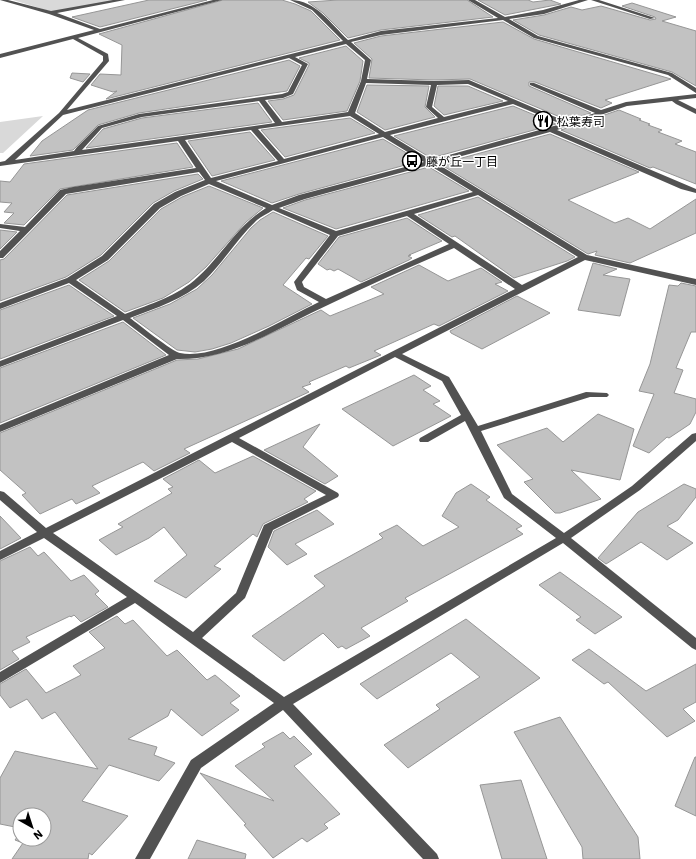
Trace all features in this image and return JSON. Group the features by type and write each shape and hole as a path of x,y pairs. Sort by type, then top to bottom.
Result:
{"street":[{"path":"51,13 122,0"},
{"path":"0,56 73,36 219,0"},
{"path":"293,0 314,9 346,41 368,60 364,80 351,114"},
{"path":"471,0 536,37 670,74 696,92"},
{"path":"561,0 572,4"},
{"path":"62,114 381,33 502,19 544,12 586,0"},
{"path":"594,0 652,18"},
{"path":"2,1 51,13 99,30"},
{"path":"0,170 3,164 62,114 106,61 106,55 73,36"},
{"path":"77,153 78,148 100,127 141,115 262,99 291,93 304,64 289,56"},
{"path":"364,80 434,83 469,82 568,125"},
{"path":"434,83 429,107 443,119"},
{"path":"532,84 602,113"},
{"path":"0,364 171,299 200,280 217,263 240,233 255,218 273,207 302,197 551,130 626,104 696,96"},
{"path":"262,99 279,123"},
{"path":"674,99 678,103 696,112"},
{"path":"0,306 70,280 105,258 157,206 178,194 209,181 384,134 513,102"},
{"path":"3,164 279,123 351,114 584,257 696,282"},
{"path":"253,128 283,162"},
{"path":"551,130 696,191"},
{"path":"180,138 209,181 335,234"},
{"path":"0,256 63,192 73,189 202,169"},
{"path":"325,302 300,288 298,282 335,234 480,192"},
{"path":"408,213 520,288"},
{"path":"0,226 25,229"},
{"path":"0,430 176,356 185,357 227,350 325,302 454,245"},
{"path":"0,556 48,533 520,288 584,257"},
{"path":"70,280 124,317 176,356"},
{"path":"394,353 446,380 475,430 508,496 564,538 696,645"},
{"path":"475,430 589,394 604,395"},
{"path":"424,440 466,416"},
{"path":"142,859 196,764 284,703 564,538 636,488 696,436"},
{"path":"193,639 241,595 268,528 334,495 231,437"},
{"path":"0,494 34,525 48,533 134,598 284,703 432,859"},
{"path":"0,678 134,598"}],"shaded area":[{"path":"13,0 116,0 56,13"},
{"path":"43,116 3,153 0,153 0,122"}],"building":[{"path":"149,0 207,0 100,27 72,17"},
{"path":"223,0 282,0 295,4 311,11 340,40 106,99 117,91 113,92 91,85 100,74 121,75 122,45 99,34"},
{"path":"338,0 467,0 493,17 381,30 348,38 323,13 308,2"},
{"path":"478,0 528,0 533,2 550,0 561,4 505,15"},
{"path":"632,3 676,17 662,21 696,31 696,86 672,72 539,35 513,20 544,15 571,7 582,10 601,6 650,20 656,19 655,17 622,6"},
{"path":"503,22 534,39 671,79 605,100 612,103 601,108 535,82 529,82 529,86 591,113 567,120 470,79 434,80 369,78 372,59 354,43 381,36"},
{"path":"346,46 363,61 360,81 347,111 283,120 268,101 283,99 294,95 309,65 309,63 299,58"},
{"path":"289,60 300,66 287,91 139,113 98,125 73,150 30,156 42,141 88,110"},
{"path":"72,73 90,74 83,82 70,78"},
{"path":"367,85 429,86 425,107 435,117 385,130 357,112"},
{"path":"438,86 468,86 503,101 444,115 434,106"},
{"path":"258,103 272,122 86,148 103,129 142,118"},
{"path":"513,106 556,124 431,158 394,136"},
{"path":"619,110 650,124 648,125 662,130 658,132 682,141 675,144 696,152 696,184 653,167 650,168 561,130"},
{"path":"350,118 375,133 285,157 261,130"},
{"path":"250,132 275,160 212,176 188,141"},
{"path":"550,134 639,172 568,200 615,223 628,218 650,229 696,199 696,233 630,263 595,255 597,251 588,254 440,164"},
{"path":"383,139 420,161 299,194 272,203 221,181"},
{"path":"177,143 193,167 60,189 24,225 4,223 14,213 4,212 12,203 0,202 0,181 10,182 24,164"},
{"path":"429,167 469,191 336,229 283,208 305,200"},
{"path":"198,174 203,179 174,191 153,203 101,255 66,277 0,301 0,260 4,259 67,195"},
{"path":"209,186 263,208 246,222 206,267 189,282 163,298 125,312 79,280 109,261 161,209 182,197"},
{"path":"478,197 575,257 514,278 455,236 452,237 418,215"},
{"path":"273,212 328,236 309,259 306,258 283,285 312,304 231,343 212,349 195,352 177,350 133,318 170,304 197,289 212,275 251,228"},
{"path":"407,218 442,241 409,255 411,255 408,256 412,258 409,260 361,282 338,269 334,271 330,269 327,270 318,264 339,237"},
{"path":"0,230 17,232 0,249"},
{"path":"593,263 617,269 603,275 630,279 620,316 578,310"},
{"path":"419,265 448,281 481,268 502,282 495,284 508,291 439,326 434,324 374,351 381,355 349,368 346,366 309,382 311,384 302,387 309,392 184,449 190,453 154,471 143,462 92,486 100,493 76,504 72,499 40,514 22,495 26,493 0,470 0,433 177,360 198,359 238,349 321,310 330,316 384,294 371,287"},
{"path":"681,283 696,286 696,332 691,332 676,368 683,370 674,393 696,399 696,412 690,424 669,438 667,437 649,453 633,446 654,394 639,391 650,364 669,285 678,286"},
{"path":"69,285 114,316 0,359 0,310"},
{"path":"517,296 550,313 482,349 451,333 450,331"},
{"path":"123,322 166,355 0,423 0,368"},
{"path":"414,375 431,386 423,390 440,401 433,404 451,416 393,446 342,409"},
{"path":"598,414 634,429 620,480 571,470 601,499 560,513 555,513 524,482 533,479 497,445 547,428 563,442"},
{"path":"320,424 303,447 338,476 325,484 264,450"},
{"path":"253,456 316,491 304,499 308,502 263,524 257,537 253,534 214,566 221,569 186,598 154,581 187,555 164,527 149,538 116,555 99,540 123,527 118,524 172,493 168,489 173,487 163,479 199,460 215,473"},
{"path":"471,484 490,497 486,500 522,526 516,529 523,534 405,598 408,601 361,628 370,636 346,649 342,646 338,648 323,633 284,661 252,636 325,586 314,576 383,538 379,534 397,525 423,546 459,527 442,516 456,493"},
{"path":"684,484 696,489 696,497 678,520 667,526 693,543 667,560 641,542 606,564 598,558 638,512"},
{"path":"317,510 334,524 295,544 307,554 287,565 268,547 274,531"},
{"path":"0,516 21,538 0,549"},
{"path":"30,547 38,556 44,552 71,581 84,575 99,591 95,594 108,607 81,622 74,615 71,617 70,616 26,637 30,642 12,651 19,659 0,670 0,561"},
{"path":"560,572 622,617 595,634 576,620 581,617 539,585"},
{"path":"117,616 125,624 133,620 167,656 177,650 207,680 215,675 240,696 230,703 239,710 202,736 171,709 168,716 128,739 157,747 154,755 175,763 159,781 109,765 82,801 128,816 92,855 89,853 88,859 12,859 20,847 52,847 52,807 12,807 12,826 0,824 0,778 15,751 98,769 55,712 42,719 27,699 10,708 0,695 0,684 26,669 46,693 81,675 73,666 105,648 89,632"},
{"path":"466,619 540,678 408,768 384,745 440,709 436,705 480,677 451,653 377,699 360,684"},
{"path":"589,649 646,691 696,664 696,702 683,709 695,721 667,737 608,682 604,684 572,660"},
{"path":"560,717 638,837 640,859 583,859 582,847 514,732"},
{"path":"283,732 290,739 294,736 312,754 294,766 340,814 324,824 328,828 307,842 302,838 273,858 244,825 246,824 200,773 274,801 235,766 265,747 262,744"},
{"path":"696,757 696,816 675,806"},
{"path":"521,780 547,859 502,859 480,785"},
{"path":"197,840 246,854 245,859 188,859"}],"place":[{"name":"松葉寿司","path":"543,121"},
{"name":"藤が丘一丁目","path":"412,161"}]}
